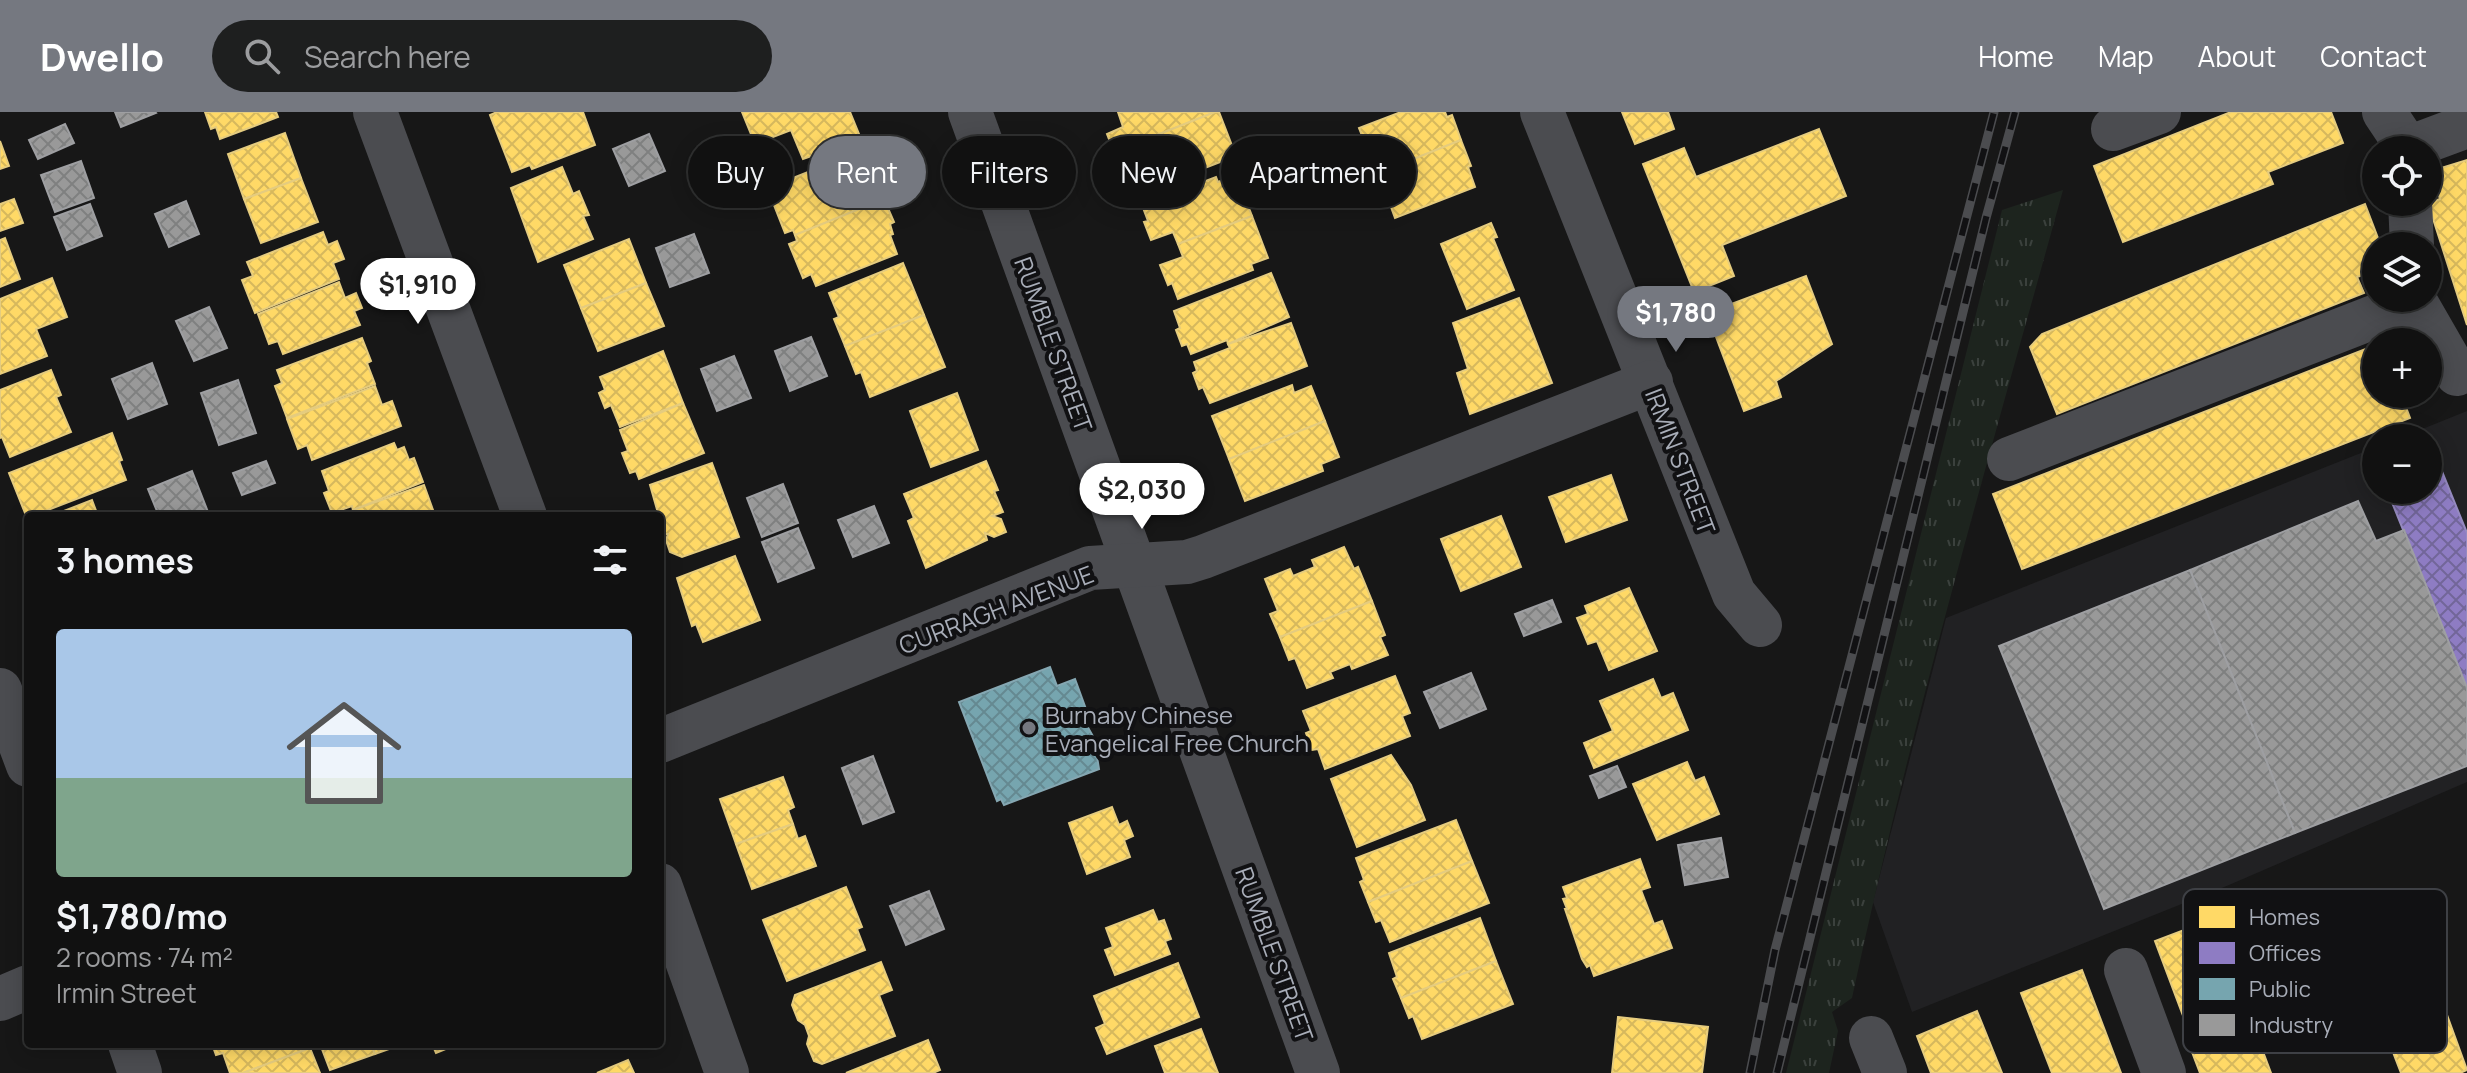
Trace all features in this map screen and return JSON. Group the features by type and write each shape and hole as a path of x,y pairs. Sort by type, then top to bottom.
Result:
{"street":[{"path":"375,112 524,512"},
{"name":"RUMBLE STREET","path":"970,112 1318,1073"},
{"name":"IRMIN STREET","path":"1542,112 1734,594 1760,625"},
{"path":"2113,129 2159,112"},
{"path":"2384,112 2400,136"},
{"path":"2441,136 2467,126"},
{"path":"2009,459 2382,312"},
{"path":"2422,312 2457,374"},
{"name":"CURRAGH AVENUE","path":"664,739 1090,568 1187,562 1203,557 1651,382"},
{"path":"0,690 24,754"},
{"path":"664,896 727,1073"},
{"path":"2126,970 2164,1073"},
{"path":"0,999 24,989"},
{"path":"131,1048 140,1073"}],"shaded area":[{"path":"2467,411 2467,782 2219,889 2183,889 2183,903 1912,1012 1873,902 1946,618 2362,453 2362,504 2442,504 2442,424 2435,424"}],"green space":[{"path":"2063,190 1925,693 1852,998 1832,1012 1838,1031 1829,1073 1786,1073 2002,210"}],"building: Homes":[{"path":"205,112 276,112 278,117 220,139 216,127 211,129"},
{"path":"497,112 583,112 595,145 532,169 530,165 512,172 490,115"},
{"path":"742,112 850,112 860,136 809,136 809,157 803,159 791,130 776,136 752,136"},
{"path":"1118,112 1215,112 1154,136 1108,136 1123,127"},
{"path":"1219,112 1228,136 1221,136 1221,162 1205,168 1205,136 1154,136"},
{"path":"1401,112 1445,112 1447,117 1452,115 1461,140 1416,158 1416,136 1362,136 1359,128"},
{"path":"1622,112 1668,112 1674,129 1635,144"},
{"path":"2231,112 2331,112 2343,143 2268,172 2273,184 2123,242 2094,166"},
{"path":"1819,129 1846,196 1722,245 1734,276 1694,292 1643,164 1684,148 1696,177"},
{"path":"285,133 301,178 244,199 228,154"},
{"path":"1461,140 1475,187 1395,218 1391,208 1416,208 1416,158"},
{"path":"0,141 9,166 0,169"},
{"path":"2467,160 2467,325 2442,247 2442,232 2437,232 2432,216 2442,216 2442,168"},
{"path":"562,167 573,194 579,191 589,215 583,216 593,239 538,262 511,188"},
{"path":"809,172 809,208 862,208 795,235 793,230 785,233 775,208 793,208 793,178"},
{"path":"1216,177 1218,182 1221,181 1221,208 1249,208 1252,216 1178,244 1173,232 1151,240 1144,222 1148,221 1143,208 1205,208 1205,181"},
{"path":"301,178 318,222 261,243 244,199"},
{"path":"14,199 23,223 0,231 0,204"},
{"path":"2362,205 2362,216 2370,216 2376,232 2362,232 2362,275 2357,277 2362,294 2057,414 2030,347 2042,334"},
{"path":"862,208 888,208 894,222 890,224 893,234 890,235 897,254 816,286 811,274 803,278 789,244 797,241 795,235"},
{"path":"1252,216 1268,258 1251,264 1253,270 1178,299 1160,265 1183,257 1178,244"},
{"path":"1491,223 1497,237 1493,238 1514,290 1467,309 1441,244"},
{"path":"323,232 328,245 337,241 344,259 333,263 339,279 255,313 242,280 253,276 247,262"},
{"path":"5,238 20,279 0,287 0,240"},
{"path":"629,239 646,283 581,308 564,265"},
{"path":"903,263 924,315 845,346 834,319 839,317 829,293"},
{"path":"1271,273 1289,317 1228,344 1227,340 1191,354 1187,344 1182,346 1174,311"},
{"path":"1806,276 1832,344 1776,381 1781,397 1744,411 1707,313"},
{"path":"52,278 67,317 36,329 47,356 0,374 0,299"},
{"path":"339,282 345,298 356,293 362,308 354,311 360,325 283,354 278,341 269,344 258,314"},
{"path":"646,283 664,326 598,351 581,308"},
{"path":"1519,298 1552,383 1470,414 1457,373 1468,369 1453,323"},
{"path":"924,315 945,367 870,397 861,372 856,374 845,346"},
{"path":"1291,323 1307,366 1210,403 1203,387 1199,389 1193,373 1197,371 1194,362 1230,348 1228,344"},
{"path":"362,338 371,361 367,363 375,384 287,418 275,386 282,383 277,370"},
{"path":"2362,350 2362,408 2406,408 2410,418 2395,424 2362,424 2362,437 2022,569 1993,494"},
{"path":"663,351 683,403 620,427 611,405 605,408 599,393 605,390 600,377"},
{"path":"51,370 61,395 56,397 71,432 10,457 0,438 0,390"},
{"path":"1292,385 1294,393 1311,386 1325,421 1229,459 1212,416"},
{"path":"375,386 382,405 392,401 401,426 312,460 307,445 298,449 287,419"},
{"path":"957,393 978,450 931,467 910,411"},
{"path":"683,403 704,453 639,479 636,471 630,473 622,453 628,451 620,430"},
{"path":"1325,421 1339,457 1321,464 1323,471 1245,501 1229,459"},
{"path":"112,433 126,480 43,512 25,512 9,473"},
{"path":"394,443 397,450 404,447 409,460 414,458 423,482 353,510 352,506 332,512 324,493 329,491 322,471"},
{"path":"986,461 1003,512 992,516 1001,519 1006,532 994,537 985,533 987,540 926,568 908,521 914,518 904,494"},
{"path":"712,463 739,537 682,557 670,552 666,540 668,534 664,534 664,512 658,512 650,485"},
{"path":"1611,475 1627,520 1566,542 1549,497"},
{"path":"424,485 433,510 354,512"},
{"path":"92,500 96,512 61,512"},
{"path":"1501,516 1521,567 1461,591 1441,539"},
{"path":"1344,547 1354,569 1358,567 1372,601 1280,637 1270,614 1278,611 1265,579 1290,569 1293,576 1315,567 1312,560"},
{"path":"735,556 760,620 703,642 696,624 692,626 677,578"},
{"path":"1629,588 1657,651 1609,670 1597,641 1588,644 1577,618 1588,614 1585,606"},
{"path":"1372,601 1385,635 1380,637 1388,655 1352,669 1350,664 1330,672 1333,678 1307,688 1295,658 1289,660 1280,637"},
{"path":"1395,676 1410,713 1402,716 1410,736 1325,769 1318,749 1312,750 1306,733 1311,731 1303,711"},
{"path":"1653,679 1661,698 1673,693 1688,730 1594,768 1584,743 1613,731 1600,701"},
{"path":"1391,755 1411,785 1425,820 1357,847 1331,779"},
{"path":"1687,762 1695,781 1704,777 1719,814 1657,840 1633,784"},
{"path":"783,777 794,807 788,810 793,824 736,844 720,799"},
{"path":"1112,807 1119,825 1127,821 1133,836 1124,840 1130,857 1087,874 1069,823"},
{"path":"1456,820 1472,861 1368,902 1360,882 1364,880 1356,858"},
{"path":"793,824 798,839 805,836 816,866 752,889 736,844"},
{"path":"1640,859 1650,887 1641,890 1654,924 1662,921 1672,948 1594,976 1590,965 1587,967 1582,959 1565,909 1563,899 1567,898 1563,887"},
{"path":"1472,861 1489,903 1390,942 1381,920 1376,922 1368,902"},
{"path":"846,887 862,927 857,929 865,950 787,981 763,920"},
{"path":"1153,910 1158,922 1164,920 1171,939 1165,941 1170,954 1115,975 1105,950 1113,947 1106,928"},
{"path":"1480,918 1496,961 1401,998 1393,979 1397,977 1389,953"},
{"path":"2183,930 2183,1016 2155,941"},
{"path":"1496,961 1513,1004 1422,1039 1413,1016 1409,1018 1401,998"},
{"path":"881,962 892,990 879,995 895,1036 822,1064 814,1061 807,1044 809,1036 805,1025 798,1020 792,1005 795,995"},
{"path":"1178,963 1199,1017 1107,1054 1096,1028 1105,1024 1094,996"},
{"path":"2082,970 2121,1073 2052,1073 2021,993"},
{"path":"1977,1011 2002,1073 1931,1073 1917,1036"},
{"path":"2447,1015 2467,1070 2460,1073 2401,1073 2393,1053 2447,1053"},
{"path":"1618,1017 1708,1027 1702,1073 1612,1073"},
{"path":"1201,1029 1218,1073 1165,1073 1155,1046"},
{"path":"928,1040 940,1070 933,1073 846,1073"},
{"path":"213,1048 310,1048 243,1073 230,1073 223,1053 216,1055"},
{"path":"310,1048 320,1073 243,1073"},
{"path":"322,1048 373,1048 375,1054 330,1070"},
{"path":"373,1048 392,1048 375,1054"},
{"path":"2192,1053 2263,1053 2271,1073 2200,1073"},
{"path":"628,1060 634,1073 597,1073"}],"building: Offices":[{"path":"2442,471 2467,533 2467,688 2393,504 2442,504"}],"building: Public":[{"name":"Burnaby Chinese Evangelical Free Church","path":"1050,667 1057,686 1075,679 1087,712 1078,715 1094,738 1099,769 1004,805 1001,799 997,801 959,702"}],"building: Industry":[{"path":"115,112 155,112 156,113 121,127"},
{"path":"65,124 74,143 38,159 29,140"},
{"path":"649,134 665,171 629,186 613,149"},
{"path":"81,161 94,198 55,212 41,175"},
{"path":"186,201 199,234 169,247 155,214"},
{"path":"90,204 102,236 67,250 54,217"},
{"path":"694,234 709,273 670,287 656,248"},
{"path":"209,307 227,348 194,361 176,321"},
{"path":"811,337 827,376 790,391 775,351"},
{"path":"734,356 751,398 717,411 701,369"},
{"path":"152,363 167,404 128,419 112,379"},
{"path":"238,380 256,433 219,445 201,393"},
{"path":"266,461 275,483 242,495 233,473"},
{"path":"192,471 208,512 157,512 148,489"},
{"path":"783,484 798,523 762,537 747,498"},
{"path":"2358,501 2376,541 2404,530 2467,688 2467,766 2295,833 2190,570"},
{"path":"874,506 889,543 853,557 838,520"},
{"path":"798,528 814,568 778,582 762,542"},
{"path":"2190,570 2295,833 2104,909 1999,646"},
{"path":"1552,600 1561,622 1524,636 1515,614"},
{"path":"1471,673 1486,709 1440,728 1424,692"},
{"path":"873,756 894,812 863,824 842,768"},
{"path":"1617,766 1626,787 1599,798 1590,776"},
{"path":"1721,838 1728,877 1685,885 1678,845"},
{"path":"929,891 944,929 906,945 890,906"}],"railway":[{"path":"1750,1073 1775,950 1994,112"},
{"path":"1777,1073 1986,218 2015,112"}],"place":[{"name":"Burnaby Chinese Evangelical Free Church","path":"1029,728"}]}
